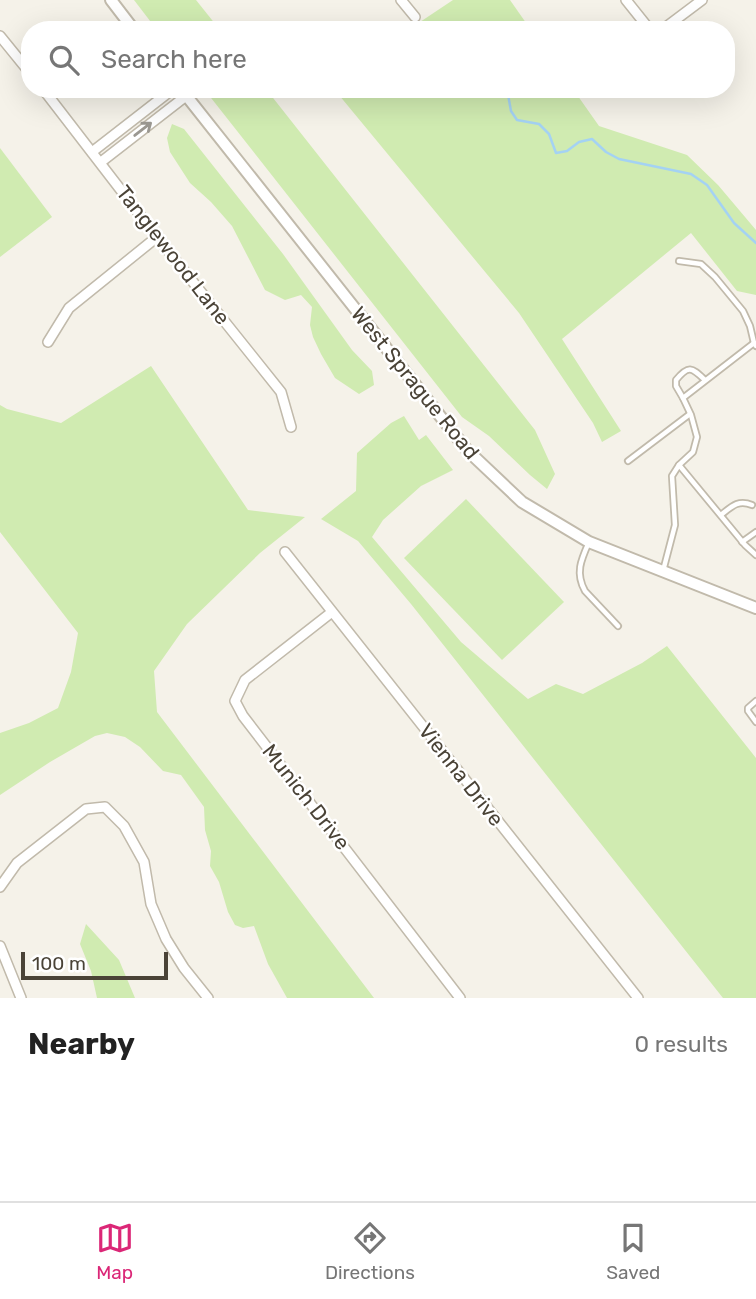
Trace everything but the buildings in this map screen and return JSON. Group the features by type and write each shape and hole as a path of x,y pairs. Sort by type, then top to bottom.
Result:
{"street":[{"path":"111,0 127,21"},
{"path":"401,0 415,17"},
{"path":"626,0 643,21"},
{"path":"674,21 702,0"},
{"path":"0,36 21,62"},
{"name":"Tanglewood Lane","path":"50,98 281,392 290,427"},
{"path":"92,152 161,98"},
{"path":"101,162 176,98"},
{"name":"West Sprague Road","path":"188,98 467,450 522,502 589,542 756,608"},
{"path":"48,342 69,308 157,236"},
{"name":"Vienna Drive","path":"285,552 638,998"},
{"name":"Munich Drive","path":"332,612 245,680 235,701 243,716 460,998"},
{"path":"0,887 17,863 86,809 105,807 124,826 144,862 151,904 166,939 184,968 208,998"},
{"path":"0,946 21,998"}],"lane":[{"path":"679,261 701,264 715,277 743,311 755,345 683,398"},
{"path":"663,571 675,525 672,476 693,452 696,437 691,414 676,386 676,380 683,372 694,369 705,380"},
{"path":"628,461 691,414"},
{"path":"679,465 756,555"},
{"path":"721,515 736,503 745,502 752,505"},
{"path":"743,542 756,532"},
{"path":"589,542 580,562 581,584 585,592 618,626"},
{"path":"755,704 748,708 748,711 756,722"}],"green space":[{"path":"134,0 196,0 213,21 150,21"},
{"path":"453,0 510,0 525,21 422,21"},
{"path":"211,98 273,98 535,430 555,474 547,489 489,436 462,417"},
{"path":"341,98 579,98 599,126 687,155 718,185 756,230 756,295 737,291 691,233 562,339 621,431 602,442 593,423 519,313"},
{"path":"172,124 184,129 283,254 352,350 372,371 374,385 359,394 335,378 313,337 310,325 312,307 301,295 285,300 265,290 232,226 190,183 170,152 167,138"},
{"path":"0,148 52,217 0,257"},
{"path":"151,366 248,510 305,517 260,553 187,624 154,671 157,712 374,998 287,998 268,964 254,926 243,928 235,925 228,912 219,882 210,866 211,851 205,830 204,807 181,775 163,771 140,747 125,737 107,733 95,736 0,795 0,733 29,723 58,708 71,672 78,633 0,532 0,405 61,423"},
{"path":"404,416 419,440 426,435 453,470 421,486 383,520 372,537 461,642 528,699 556,684 583,694 642,663 667,646 756,758 756,998 723,998 411,604 358,541 321,519 356,491 357,453 391,423"},
{"path":"466,499 564,602 502,660 404,558"},
{"path":"86,924 119,960 135,998 97,998 91,971 80,944"}],"waterway":[{"path":"509,98 511,111 517,120 539,124 549,134 556,153 567,151 579,142 592,139 606,152 619,159 691,174 707,185 734,223 756,243"}]}
